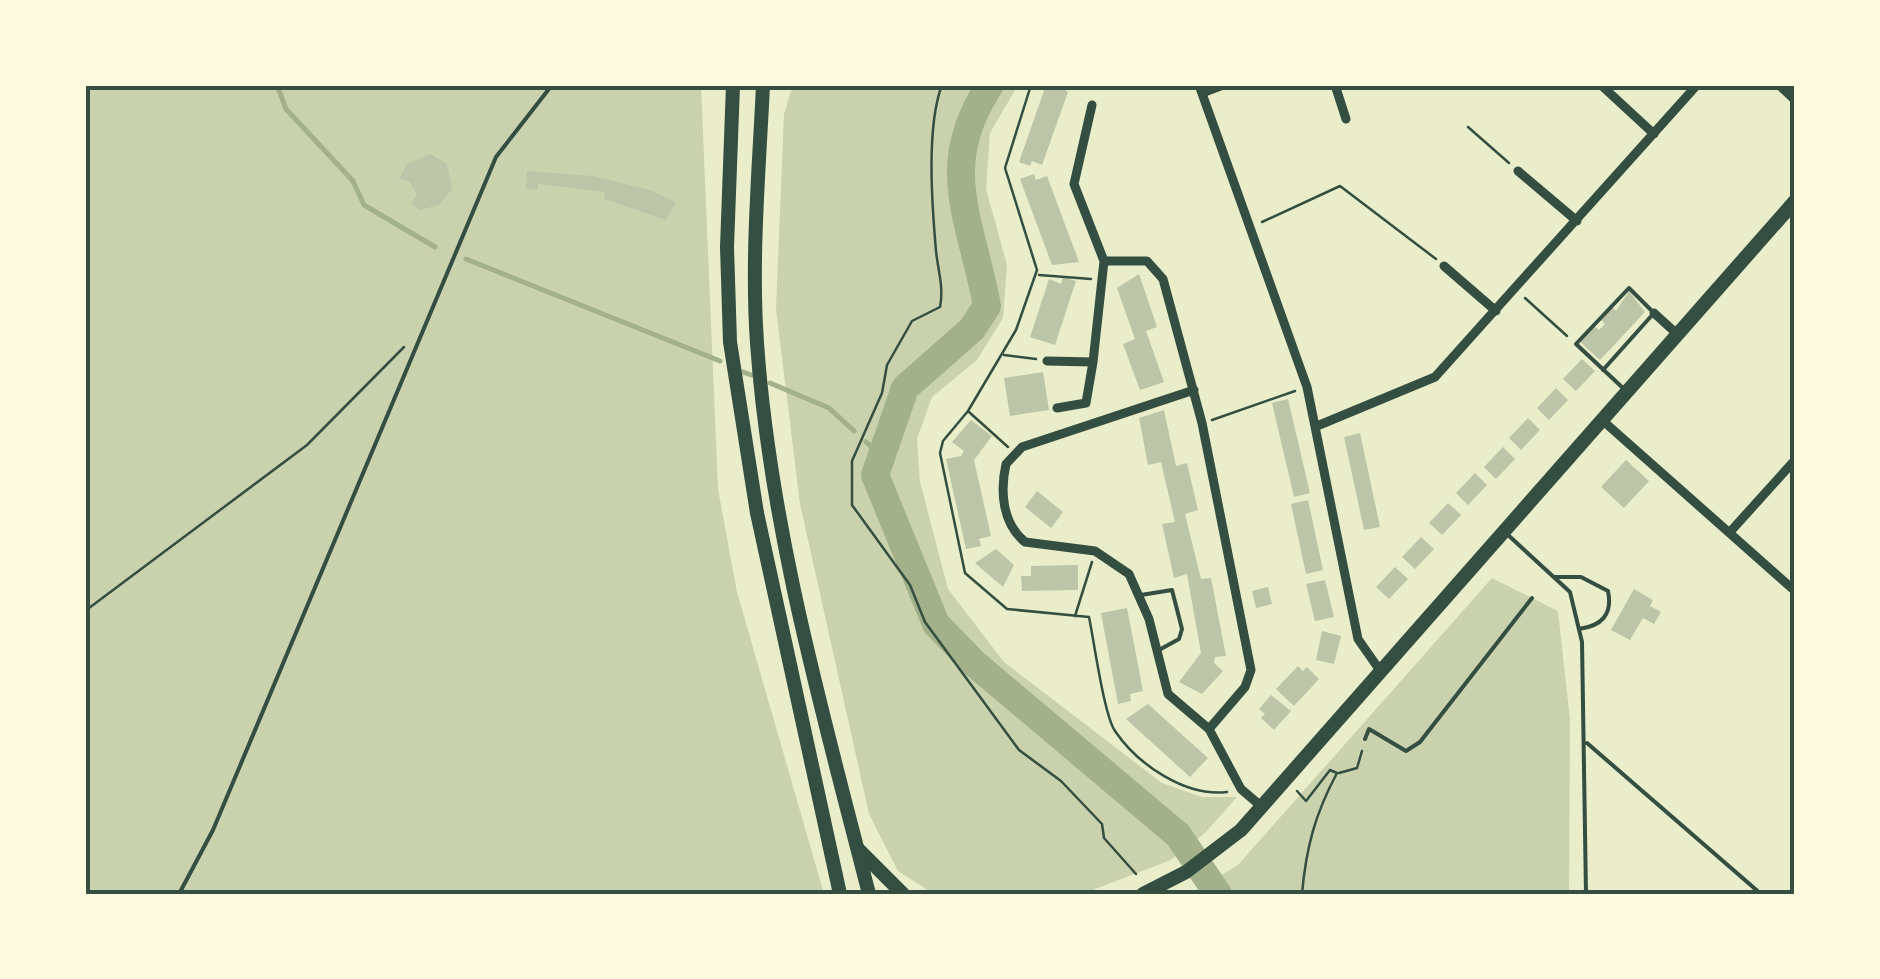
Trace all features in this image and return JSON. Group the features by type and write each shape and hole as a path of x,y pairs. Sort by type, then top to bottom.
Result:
{"main road":[{"path":"733,85 727,248 730,342 757,514 840,894"},
{"path":"763,85 755,251 756,341 766,432 787,550 869,894"},
{"path":"1143,894 1186,872 1241,830 1795,201"},
{"path":"858,850 903,894"}],"street":[{"path":"1223,85 1200,89 1308,387 1358,639 1366,656 1381,672"},
{"path":"1335,85 1346,119"},
{"path":"1601,85 1654,134"},
{"path":"1317,426 1434,377 1697,85"},
{"path":"1779,85 1795,100"},
{"path":"1057,408 1086,403 1093,362 1104,261 1074,184 1092,105"},
{"path":"1518,171 1577,221"},
{"path":"1104,261 1146,261 1159,271 1202,423 1250,670 1246,687 1208,729"},
{"path":"1444,266 1496,311"},
{"path":"1654,313 1677,334"},
{"path":"1047,361 1093,362"},
{"path":"1194,390 1014,452 1006,464 1004,507 1017,535 1034,546 1096,551 1129,574 1141,595 1168,694 1208,729 1241,789 1262,807"},
{"path":"1602,420 1795,591"},
{"path":"1730,532 1795,460"}],"lane":[{"path":"179,894 213,830 496,157 552,85"},
{"path":"1603,370 1654,313 1630,288 1576,344 1603,370 1627,392"},
{"path":"1504,532 1570,592 1578,628 1586,742 1586,894"},
{"path":"1554,577 1581,577 1608,591 1611,604 1606,616 1593,626 1578,628"},
{"path":"1141,595 1172,590 1182,629 1169,647 1154,651"},
{"path":"1365,739 1369,729 1406,750 1420,742 1532,598"},
{"path":"1586,742 1761,894"}],"path":[{"path":"942,85 933,109 932,150 936,251 943,292 940,306 912,321 887,365 882,393 852,461 852,505 910,585 926,622 1018,750 1061,781 1102,824 1104,838 1136,874"},
{"path":"1468,127 1518,171"},
{"path":"1251,226 1340,186 1444,266"},
{"path":"1036,275 1102,279"},
{"path":"1515,289 1576,344"},
{"path":"85,611 307,445 389,358 419,340"},
{"path":"1002,355 1047,361"},
{"path":"1202,423 1308,387"},
{"path":"968,411 1014,452"},
{"path":"1076,616 1096,551"},
{"path":"1306,801 1330,770 1337,773 1356,768 1365,739"},
{"path":"1302,894 1306,849 1317,811 1337,773"},
{"path":"1164,777 1200,792 1241,789"},
{"path":"1286,780 1317,811"}],"green space":[{"path":"85,85 701,85 718,489 737,592 824,894 85,894"},
{"path":"793,85 1018,85 990,133 986,189 1007,265 1003,318 977,360 932,397 917,439 920,482 948,589 1004,662 1162,783 1202,797 1237,797 1206,832 1171,860 1082,894 934,894 898,871 869,814 800,504 776,309 784,114"},
{"path":"1492,578 1558,611 1570,720 1569,894 1190,894 1238,865"}],"building":[{"path":"1046,85 1058,85 1068,92 1042,165 1032,161 1030,166 1019,162"},
{"path":"430,154 447,164 452,189 439,205 420,210 411,204 417,195 410,182 399,179 407,164"},
{"path":"527,171 593,176 650,190 676,202 666,220 604,199 605,192 538,184 537,190 526,189"},
{"path":"1034,174 1036,180 1047,176 1079,262 1052,265 1020,179"},
{"path":"1139,274 1157,327 1146,331 1164,382 1140,390 1123,344 1135,339 1117,288"},
{"path":"1063,277 1076,281 1055,345 1030,337 1049,279 1061,284"},
{"path":"1629,291 1645,312 1600,360 1580,342 1594,326 1599,330 1605,324 1601,320 1612,307 1616,311"},
{"path":"1582,359 1595,371 1576,391 1563,379"},
{"path":"1043,372 1049,410 1010,416 1004,378"},
{"path":"1556,388 1568,400 1549,420 1537,408"},
{"path":"1288,399 1310,493 1294,497 1272,403"},
{"path":"1164,410 1176,466 1187,463 1198,510 1185,514 1201,579 1211,578 1226,656 1215,657 1214,663 1223,671 1202,694 1179,682 1201,653 1187,574 1174,578 1162,524 1175,522 1161,462 1148,465 1139,418"},
{"path":"1528,418 1540,430 1521,450 1509,438"},
{"path":"971,420 992,436 974,460 991,536 979,539 981,546 966,549 946,459 961,456 964,451 952,442"},
{"path":"1360,433 1380,527 1364,530 1344,437"},
{"path":"1503,447 1515,459 1496,479 1484,467"},
{"path":"1626,460 1649,481 1624,508 1601,487"},
{"path":"1475,473 1487,485 1468,505 1456,493"},
{"path":"1037,491 1063,512 1051,528 1025,507"},
{"path":"1308,500 1323,570 1306,574 1291,504"},
{"path":"1448,503 1461,515 1442,535 1429,523"},
{"path":"1421,537 1434,549 1415,569 1402,557"},
{"path":"996,549 1014,565 1003,587 975,563"},
{"path":"1078,565 1078,590 1022,591 1021,576 1031,576 1031,566"},
{"path":"1395,567 1408,579 1389,599 1376,587"},
{"path":"1325,580 1334,617 1315,621 1306,584"},
{"path":"1268,587 1272,604 1256,608 1252,591"},
{"path":"1634,589 1653,600 1650,606 1661,612 1654,624 1643,618 1630,640 1611,630"},
{"path":"1127,608 1143,691 1130,694 1131,701 1118,704 1101,613"},
{"path":"1322,631 1341,636 1334,664 1316,660"},
{"path":"1298,666 1303,671 1307,667 1319,679 1294,706 1276,689"},
{"path":"1271,695 1291,711 1274,730 1261,718 1265,714 1259,709"},
{"path":"1148,704 1208,758 1190,777 1126,719"}],"waterway":[{"path":"277,85 286,109 353,181 364,205 435,247"},
{"path":"990,85 964,141 961,168 962,193 987,306 972,329 905,388 875,475 936,624 975,664 1178,835 1218,894"},
{"path":"466,259 720,361"},
{"path":"743,372 751,375"},
{"path":"770,383 829,408 854,431"},
{"path":"866,442 882,456"}]}
